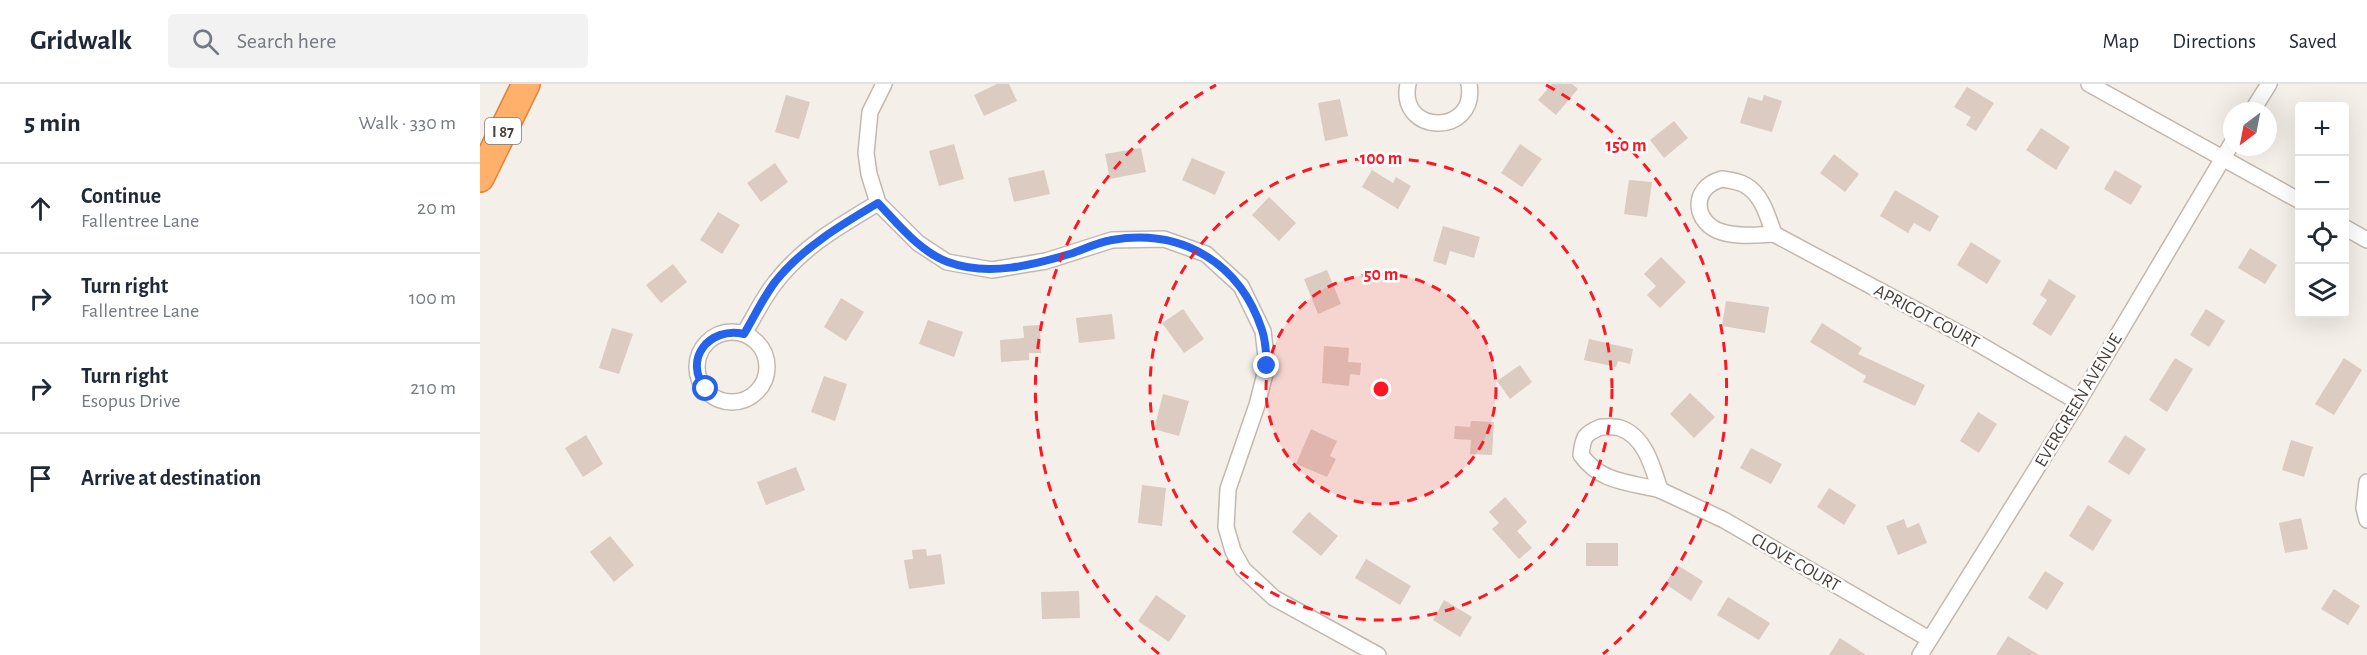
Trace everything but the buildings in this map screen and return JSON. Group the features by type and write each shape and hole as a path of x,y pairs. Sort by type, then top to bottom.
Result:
{"highway":[{"name":"I 87","path":"480,178 526,84"}],"street":[{"path":"884,84 870,112 866,153 869,174 878,203 918,243 947,262 992,270 1046,261 1112,240 1164,239 1206,254 1241,286 1263,331 1267,366 1257,405 1227,489 1226,527 1233,551 1243,569 1274,598 1378,655"},
{"path":"1408,84 1407,99 1416,114 1431,123 1440,124 1457,118 1463,112 1470,95 1469,84"},
{"path":"2089,84 2295,198"},
{"path":"2257,102 2268,84"},
{"name":"EVERGREEN AVENUE","path":"1920,655 2078,402 2223,158"},
{"path":"1722,179 1744,184 1765,208 1774,234 1748,236 1721,232 1713,228 1705,221 1698,205 1701,190 1710,182 1722,179"},
{"path":"744,334 775,282 800,256 834,229 878,203"},
{"path":"2349,230 2367,240"},
{"name":"APRICOT COURT","path":"1774,234 1972,340 2078,402"},
{"path":"735,332 744,334 752,338 763,351 766,359 765,377 756,392 749,397 732,401 716,398 706,389 699,377 700,352 718,334 735,332"},
{"name":"CLOVE COURT","path":"1660,490 1642,445 1632,435 1620,428 1601,427 1591,431 1583,438 1581,455 1591,468 1603,476 1660,490 1724,520 1929,639"},
{"path":"2367,482 2364,508 2367,520"}],"route":[{"path":"706,389 702,385 697,369 700,352 705,345 718,334 727,332 744,334 775,282 800,256 834,229 878,203 918,243 947,262 992,270 1046,261 1112,240 1164,239 1206,254 1241,286 1263,331 1267,366"}]}
